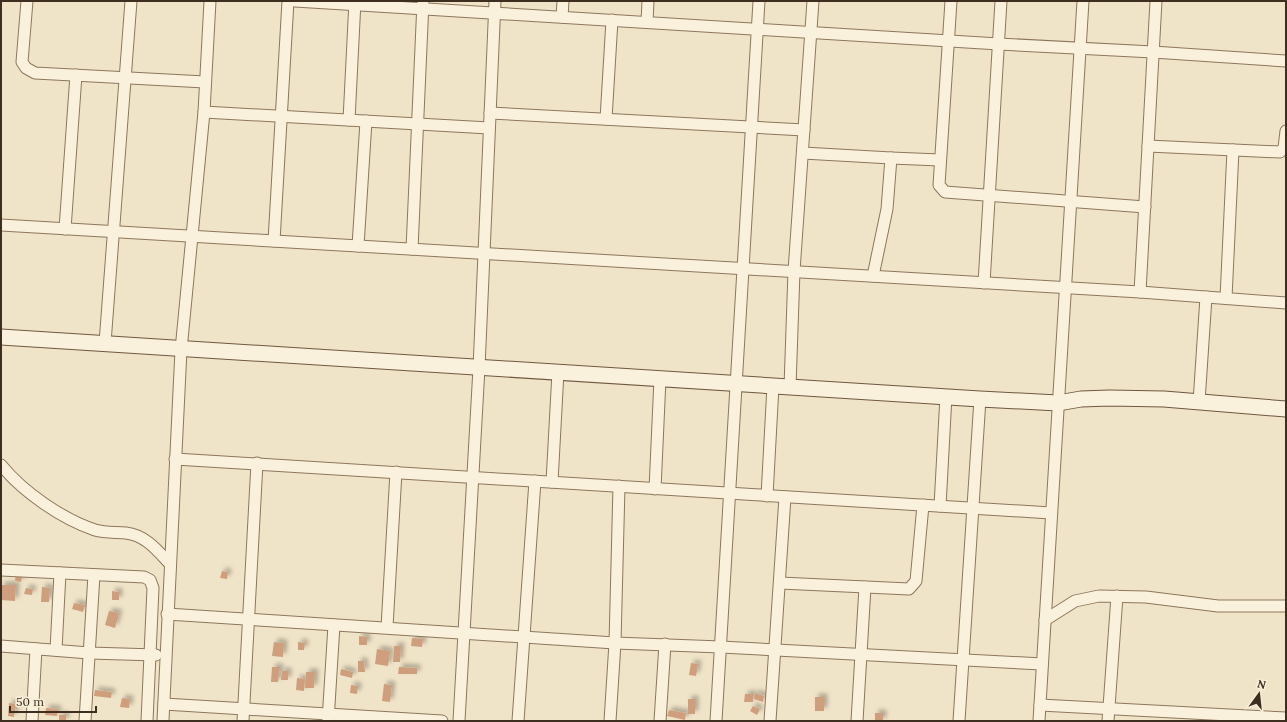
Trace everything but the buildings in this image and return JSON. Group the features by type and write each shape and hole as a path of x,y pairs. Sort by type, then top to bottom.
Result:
{"street":[{"path":"27,1 22,62 26,68 35,72 206,82"},
{"path":"105,343 131,1"},
{"path":"163,721 181,350 204,112 210,1"},
{"path":"274,241 288,1"},
{"path":"295,1 422,5 494,13 1286,61"},
{"path":"458,721 479,368 495,1"},
{"path":"562,17 563,1"},
{"path":"647,22 648,1"},
{"path":"716,721 737,383 750,127 759,1"},
{"path":"790,387 794,271 813,1"},
{"path":"951,1 939,185 945,192 1145,207"},
{"path":"984,283 1001,1"},
{"path":"1039,721 1083,1"},
{"path":"1140,292 1156,1"},
{"path":"349,120 354,3"},
{"path":"412,249 422,5"},
{"path":"606,119 612,20"},
{"path":"65,228 76,75"},
{"path":"204,112 489,128"},
{"path":"490,113 804,130"},
{"path":"358,246 366,122"},
{"path":"1148,146 1280,152 1284,148 1286,131"},
{"path":"1226,298 1233,150"},
{"path":"802,153 940,160"},
{"path":"873,276 886,209 891,158"},
{"path":"1,225 65,228 114,233 192,236 1140,292 1286,303"},
{"path":"1199,402 1206,297"},
{"path":"1,337 105,343 181,350 980,399 1058,403 1081,399 1109,398 1199,402 1286,409"},
{"path":"552,482 558,372"},
{"path":"655,489 660,379"},
{"path":"767,496 773,386"},
{"path":"940,506 946,396"},
{"path":"959,721 980,399"},
{"path":"175,459 1052,513"},
{"path":"243,721 257,463"},
{"path":"1,464 11,477 42,503 97,531 136,535 148,541 170,564"},
{"path":"387,627 396,472"},
{"path":"518,721 535,481"},
{"path":"610,721 615,643 619,486"},
{"path":"770,721 776,650 785,497"},
{"path":"780,583 909,589 916,581 923,505"},
{"path":"1,570 144,577 150,580 153,588 147,721"},
{"path":"56,650 60,573"},
{"path":"85,721 94,575"},
{"path":"857,721 865,587"},
{"path":"1045,620 1075,601 1099,596 1146,597 1218,606 1286,606"},
{"path":"1108,721 1117,596"},
{"path":"167,614 387,627 615,643 721,646 1042,664"},
{"path":"328,718 334,625"},
{"path":"660,721 665,644"},
{"path":"1,646 89,653 166,656"},
{"path":"32,721 36,649"},
{"path":"164,704 244,708 328,718 442,721"},
{"path":"1040,705 1109,708 1178,717 1286,718"}]}
